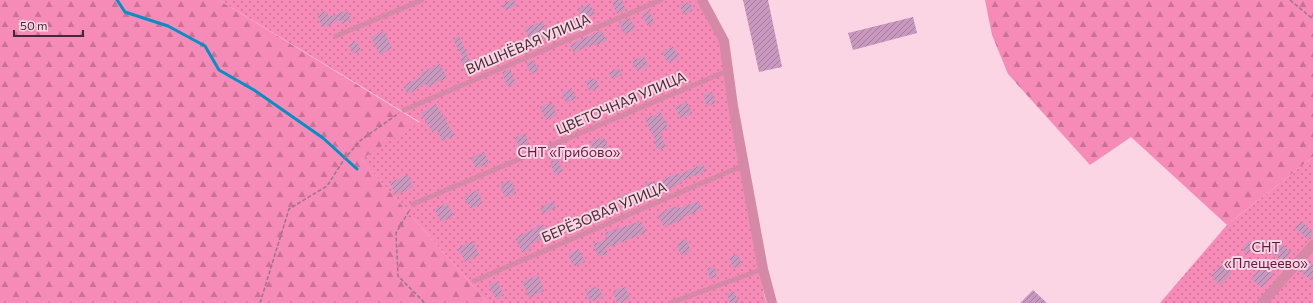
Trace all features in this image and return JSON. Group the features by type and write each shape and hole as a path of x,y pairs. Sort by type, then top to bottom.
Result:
{"street":[{"path":"702,0 724,41 727,71 763,269 772,303"},
{"path":"1262,303 1313,246"}],"lane":[{"path":"336,36 422,0"},
{"name":"ВИШНЁВАЯ УЛИЦА","path":"404,110 661,0"},
{"name":"ЦВЕТОЧНАЯ УЛИЦА","path":"413,204 727,71"},
{"name":"БЕРЁЗОВАЯ УЛИЦА","path":"474,281 744,165"},
{"path":"670,303 763,269"}],"path":[{"path":"1290,0 1313,20"},
{"path":"260,303 289,209 327,186 345,158 362,140 404,110"},
{"path":"413,204 396,233 398,276 425,303"}],"green space":[{"path":"0,0 219,0 420,123 362,160 488,303 0,303"},
{"name":"СНТ «Грибово»","path":"219,0 697,0 720,42 766,303 488,303 361,159 420,122"},
{"path":"985,0 1313,0 1313,157 1227,225 1131,137 1090,165 1008,74 992,35"},
{"name":"СНТ «Плещеево»","path":"1313,157 1313,303 1160,303 1227,225"}],"building":[{"path":"514,0 517,5 506,11 502,5"},
{"path":"622,0 626,10 617,14 612,2"},
{"path":"743,0 768,0 782,67 759,72"},
{"path":"690,2 693,11 682,14 680,5"},
{"path":"590,3 595,14 583,19 578,9"},
{"path":"347,10 351,20 342,24 340,20 323,28 317,15 326,11 329,17"},
{"path":"649,11 655,23 648,26 642,14"},
{"path":"913,17 917,33 853,50 848,33"},
{"path":"630,18 635,30 624,34 619,22"},
{"path":"543,21 548,35 530,42 525,28"},
{"path":"602,30 607,41 594,46 593,44 574,53 570,45"},
{"path":"384,31 392,48 380,55 371,37"},
{"path":"459,36 473,67 465,71 460,58 463,57 453,40"},
{"path":"356,41 361,50 353,54 348,45"},
{"path":"673,46 679,58 668,63 662,52"},
{"path":"495,54 499,61 490,66 486,59"},
{"path":"644,56 648,66 637,71 632,61"},
{"path":"533,60 539,71 531,74 526,63"},
{"path":"440,64 447,78 427,87 426,84 408,94 403,86 422,76 420,73"},
{"path":"619,68 622,75 612,79 609,72"},
{"path":"510,69 516,83 507,86 502,72"},
{"path":"596,78 599,88 589,91 586,81"},
{"path":"572,88 576,98 566,103 562,93"},
{"path":"712,92 716,103 707,106 703,95"},
{"path":"552,102 557,115 546,120 540,107"},
{"path":"687,102 692,113 680,118 675,107"},
{"path":"436,104 455,136 442,141 437,130 433,133 421,113"},
{"path":"661,112 668,128 660,132 666,147 658,150 654,143 656,142 645,119"},
{"path":"525,133 529,144 519,148 515,138"},
{"path":"604,137 609,151 596,157 590,142"},
{"path":"484,152 489,163 476,169 471,158"},
{"path":"558,159 563,172 555,175 550,162"},
{"path":"703,164 706,171 681,181 682,183 667,190 666,188 649,196 644,184 652,181 653,184"},
{"path":"408,174 413,187 396,195 390,183"},
{"path":"511,180 516,193 505,197 500,184"},
{"path":"477,190 483,203 471,209 464,197"},
{"path":"627,193 630,202 620,206 617,198"},
{"path":"553,201 556,208 543,214 540,208"},
{"path":"699,201 702,210 683,217 684,219 664,227 658,215 671,208 679,206 680,208"},
{"path":"447,203 454,216 441,222 435,209"},
{"path":"641,221 646,233 606,248 608,253 598,257 593,244 607,239 605,233"},
{"path":"1301,221 1313,232 1308,240 1295,228"},
{"path":"543,224 548,236 529,245 531,249 523,253 515,238"},
{"path":"686,239 691,251 681,255 676,244"},
{"path":"473,241 479,255 465,262 458,248"},
{"path":"1249,241 1255,246 1248,254 1242,249"},
{"path":"1280,243 1291,252 1283,262 1272,252"},
{"path":"579,249 585,262 574,267 568,254"},
{"path":"738,254 742,265 733,268 729,257"},
{"path":"1308,261 1313,265 1313,282 1299,271"},
{"path":"1223,263 1232,273 1220,285 1211,276"},
{"path":"1263,265 1274,274 1262,288 1251,279"},
{"path":"715,267 717,277 710,279 707,268"},
{"path":"538,275 544,291 529,298 522,282"},
{"path":"497,281 504,295 496,299 489,285"},
{"path":"598,286 603,297 590,302 585,291"},
{"path":"626,287 630,300 617,303 613,291"},
{"path":"1033,290 1047,303 1020,303"},
{"path":"734,291 739,303 730,303 726,294"}],"waterway":[{"path":"117,0 125,12 168,26 205,46 219,70 254,90 323,138 357,169"}]}
